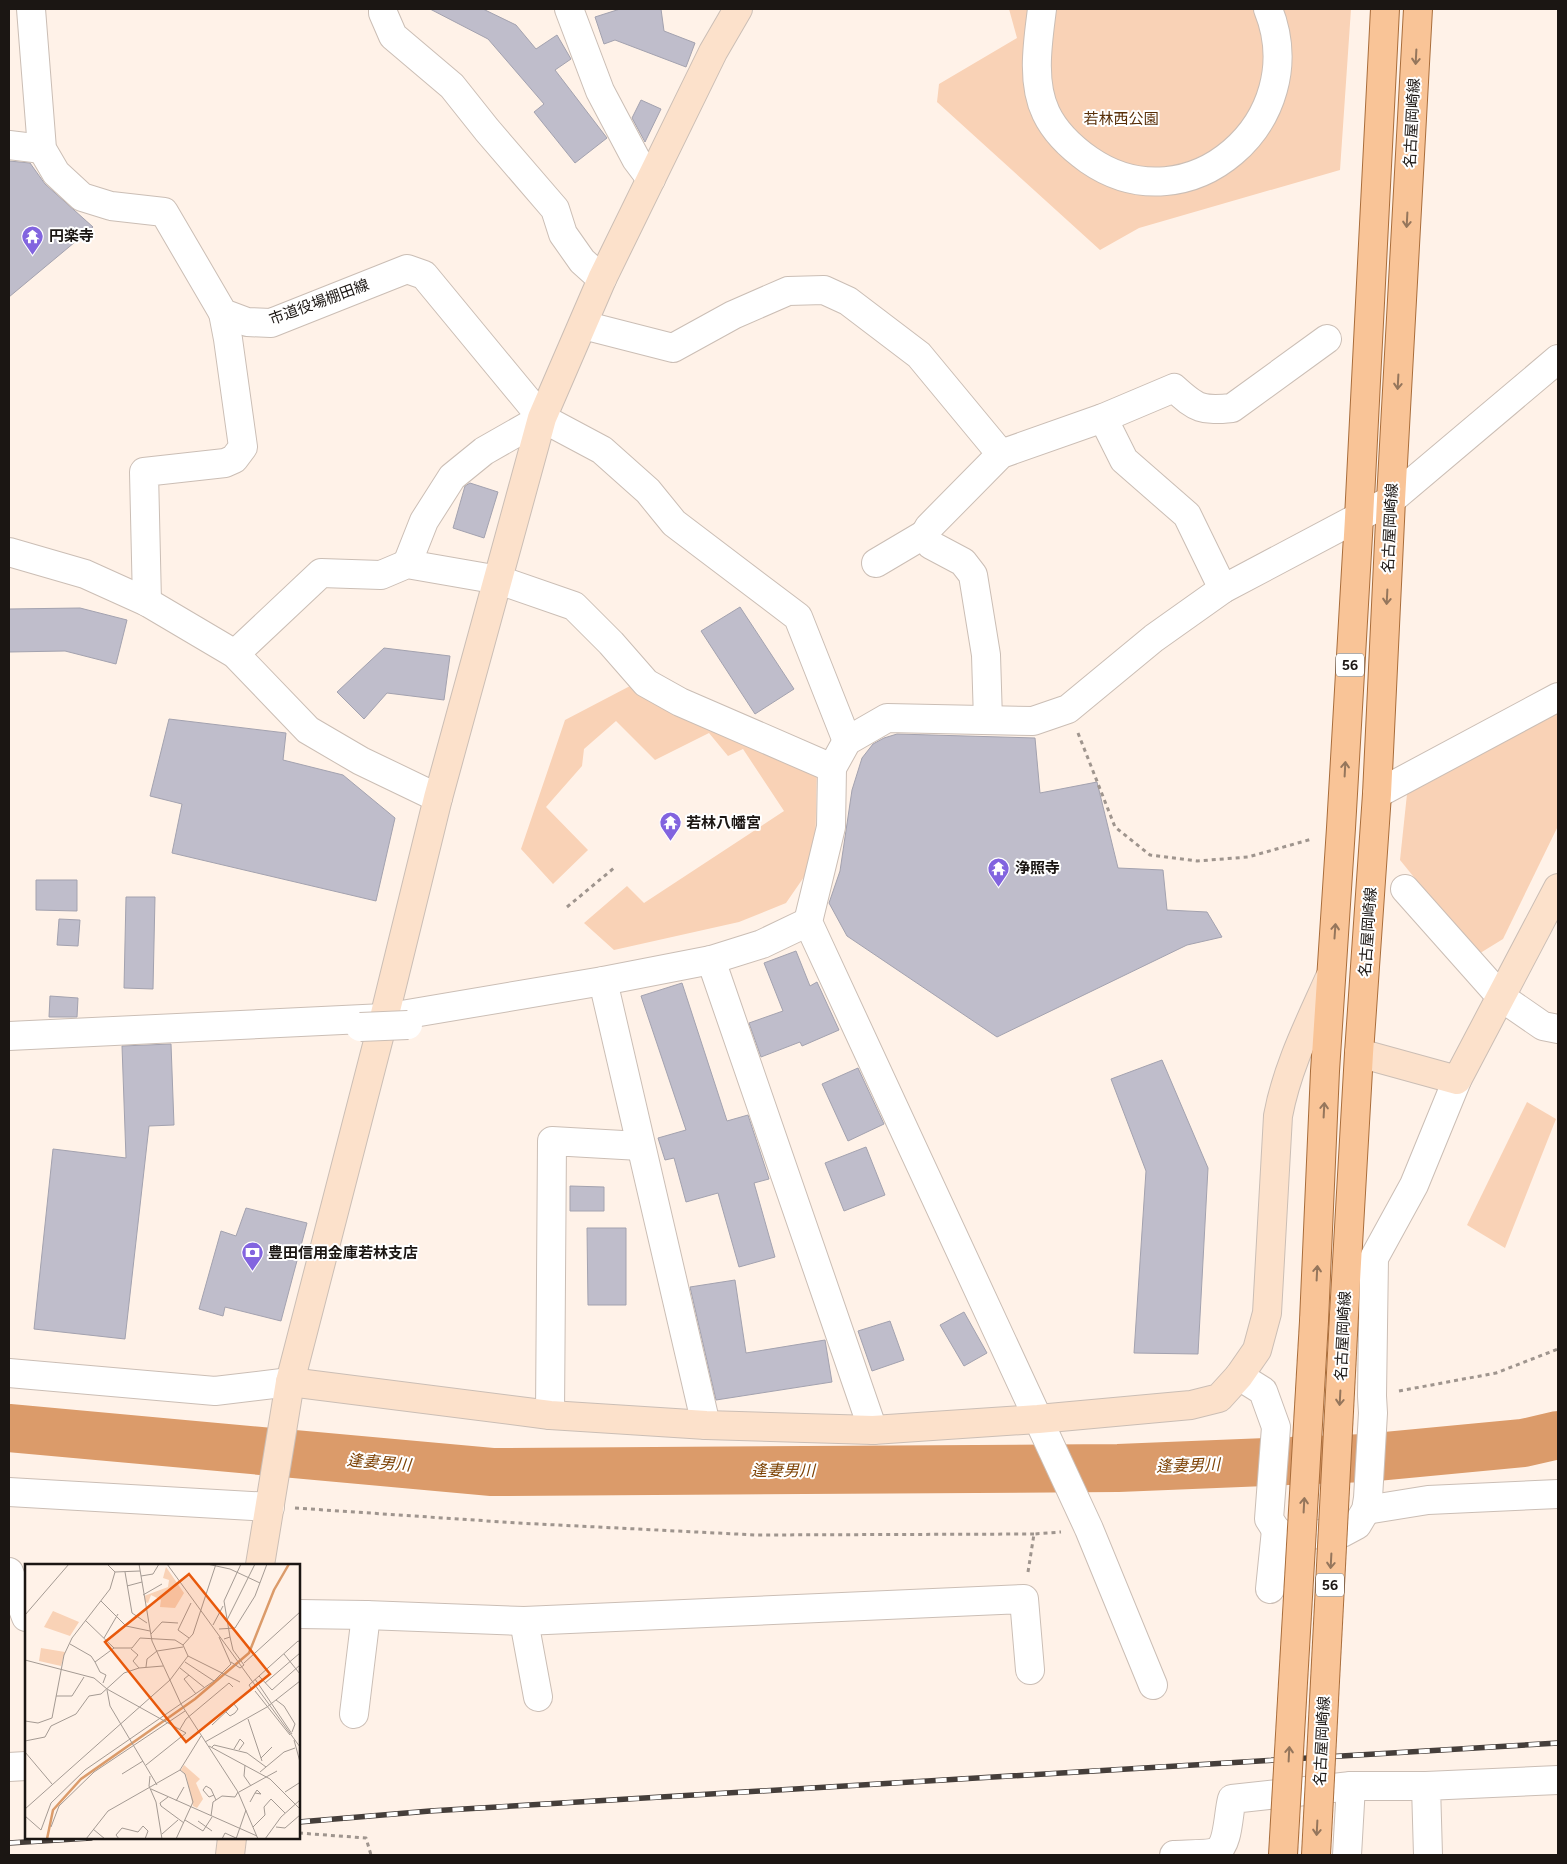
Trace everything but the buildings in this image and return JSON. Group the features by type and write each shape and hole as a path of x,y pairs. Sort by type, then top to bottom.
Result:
{"main road":[{"name":"名古屋岡崎線","path":"1283,1855 1314,1322 1326,1071 1359,518 1385,9"},
{"name":"名古屋岡崎線","path":"1316,1855 1359,1053 1377,794 1418,9"}],"street":[{"path":"31,9 42,149 56,173 82,197 111,206 164,212 223,314 228,339 243,447 234,459 225,463 144,472 146,602"},
{"path":"383,9 393,36 452,86 555,209 563,234 582,261 602,279"},
{"path":"260,1564 288,1391 384,1023 438,798 542,418 602,279 713,52 738,9"},
{"path":"1042,9 1036,58 1038,85 1045,113 1061,136 1081,155 1104,171 1129,179 1155,182 1182,178 1206,169 1229,156 1252,133 1268,106 1276,76 1278,49 1268,9"},
{"path":"563,11 600,91 636,159 651,179"},
{"path":"9,145 42,149"},
{"name":"市道役場棚田線","path":"223,314 247,322 271,323 407,269 424,275 542,418"},
{"path":"583,325 673,348 733,315 788,291 824,290 848,301 919,355 1001,454"},
{"path":"876,563 926,534 929,527 1001,454 1103,418 1174,388 1200,408 1214,410 1232,408 1327,339"},
{"path":"1153,1685 1089,1529 808,922 830,827 832,768 846,741 887,718 1033,721 1068,709 1154,638 1223,589 1391,500 1558,359"},
{"path":"407,564 424,521 452,477 484,450 542,418"},
{"path":"542,418 602,450 648,490 674,523 798,617 846,741"},
{"path":"1103,418 1124,460 1187,515 1223,589"},
{"path":"926,534 931,545 963,562 973,575 986,654 988,720"},
{"path":"9,552 85,574 146,602 235,654 308,730 362,761 438,798"},
{"path":"235,654 322,573 381,575 407,564 499,580 574,606 612,643 646,683 680,702 832,768"},
{"path":"1377,794 1558,697"},
{"path":"1272,1525 1285,1536 1342,1533 1357,1525 1367,1504 1372,1405 1374,1258 1414,1185 1456,1080 1558,888"},
{"path":"1406,889 1501,997 1543,1026 1558,1029"},
{"path":"9,1036 384,1023 711,960 762,944 808,922"},
{"path":"711,960 873,1430"},
{"path":"9,1373 215,1391 288,1391 550,1415 706,1425 873,1430 1038,1419 1191,1405 1219,1398 1239,1376 1257,1350 1266,1313 1278,1116 1282,1093 1300,1044 1332,974"},
{"path":"603,981 706,1425"},
{"path":"1359,1053 1456,1080"},
{"path":"550,1415 552,1142 640,1146"},
{"path":"1239,1376 1263,1392 1276,1427 1270,1589"},
{"path":"9,1492 270,1503"},
{"path":"1367,1504 1558,1494"},
{"path":"9,1572 25,1614"},
{"path":"300,1614 524,1621 1024,1599 1030,1670"},
{"path":"354,1714 366,1615"},
{"path":"524,1621 538,1697"},
{"path":"9,1767 25,1766"},
{"path":"1174,1855 1216,1852 1226,1839 1232,1799 1351,1786 1426,1786 1558,1780"},
{"path":"1347,1855 1351,1786"},
{"path":"1426,1786 1428,1855"},
{"path":"230,1855 232,1839"}],"path":[{"path":"1068,709 1115,827 1150,855 1197,861 1248,857 1310,840 1341,828"},
{"path":"567,907 614,868"},
{"path":"1372,1405 1496,1373 1558,1349"},
{"path":"270,1503 528,1523 756,1535 1034,1534 1089,1529"},
{"path":"1024,1599 1034,1534"},
{"path":"300,1833 366,1838 371,1855"}],"green space":[{"name":"若林西公園","path":"1009,9 1351,9 1340,170 1139,228 1100,250 937,102 939,84 1017,38"},
{"path":"630,686 817,763 815,861 786,903 739,922 614,950 584,923 627,886 644,903 784,811 743,749 728,756 709,733 655,760 616,721 584,749 582,766 546,807 588,850 553,884 521,849 565,720"},
{"path":"1558,711 1558,826 1503,939 1477,955 1400,860 1407,794"},
{"path":"1527,1102 1556,1119 1505,1248 1467,1225"}],"waterway":[{"name":"逢妻男川","path":"9,1428 492,1472 1118,1468 1365,1458 1523,1443 1558,1435"}],"railway":[{"path":"300,1822 430,1811 1558,1743"},
{"path":"9,1843 75,1839"}],"place":[{"name":"円楽寺","path":"33,255"},
{"name":"若林八幡宮","path":"670,842"},
{"name":"浄照寺","path":"999,887"},
{"name":"豊田信用金庫若林支店","path":"252,1272"}]}
